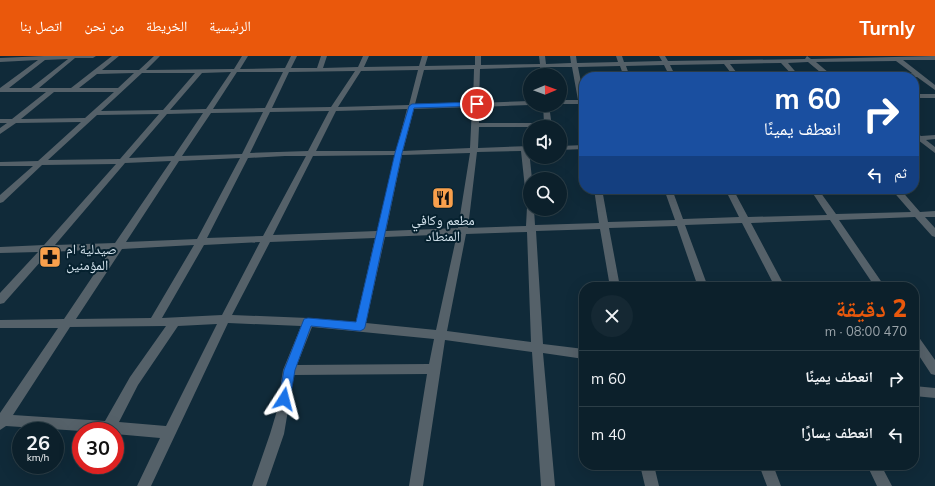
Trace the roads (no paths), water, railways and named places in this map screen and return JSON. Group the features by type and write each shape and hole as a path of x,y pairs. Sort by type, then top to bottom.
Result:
{"street":[{"path":"0,60 93,56"},
{"path":"73,90 116,56"},
{"path":"0,200 157,56"},
{"path":"2,422 245,56"},
{"path":"155,321 201,241 246,156 294,56"},
{"path":"320,69 324,56"},
{"path":"144,486 225,319 268,239 311,153 323,125 346,88 361,69 366,56"},
{"path":"360,327 399,153 425,56"},
{"path":"416,486 440,335 463,231 474,150 478,56"},
{"path":"542,56 544,65"},
{"path":"573,56 579,83"},
{"path":"619,56 625,72"},
{"path":"662,56 670,72"},
{"path":"714,56 718,62"},
{"path":"1,90 45,57"},
{"path":"33,90 74,57"},
{"path":"895,57 913,72"},
{"path":"97,72 478,67 510,64 544,65 726,62 808,58 935,58"},
{"path":"808,58 825,72"},
{"path":"777,59 791,72"},
{"path":"726,62 733,72"},
{"path":"0,300 200,71"},
{"path":"919,76 935,88"},
{"path":"1,90 121,90"},
{"path":"0,132 52,90"},
{"path":"919,96 935,96"},
{"path":"567,102 579,102"},
{"path":"96,113 208,112 268,109 334,109 523,103"},
{"path":"0,120 87,120"},
{"path":"476,125 523,126"},
{"path":"919,136 935,137"},
{"path":"919,138 935,151"},
{"path":"567,148 579,147"},
{"path":"0,164 122,161 311,153 399,153 523,148"},
{"path":"599,194 614,282"},
{"path":"670,194 701,282"},
{"path":"731,194 777,282"},
{"path":"817,194 877,282"},
{"path":"900,194 935,234"},
{"path":"0,250 605,225 935,214"},
{"path":"531,216 537,348 548,486"},
{"path":"0,324 155,321 175,322 225,319 308,322 440,335 579,353"},
{"path":"112,422 134,381 175,322"},
{"path":"259,486 277,434 289,370 308,322"},
{"path":"919,346 935,370"},
{"path":"289,370 434,369"},
{"path":"919,391 935,393"},
{"path":"2,422 72,425"},
{"path":"124,428 170,433"},
{"path":"648,470 652,486"},
{"path":"768,470 774,486"},
{"path":"877,470 885,486"}],"place":[{"name":"مطعم وكافي المنطاد","path":"443,198"},
{"name":"صيدلية ام المؤمنين","path":"50,257"}]}
